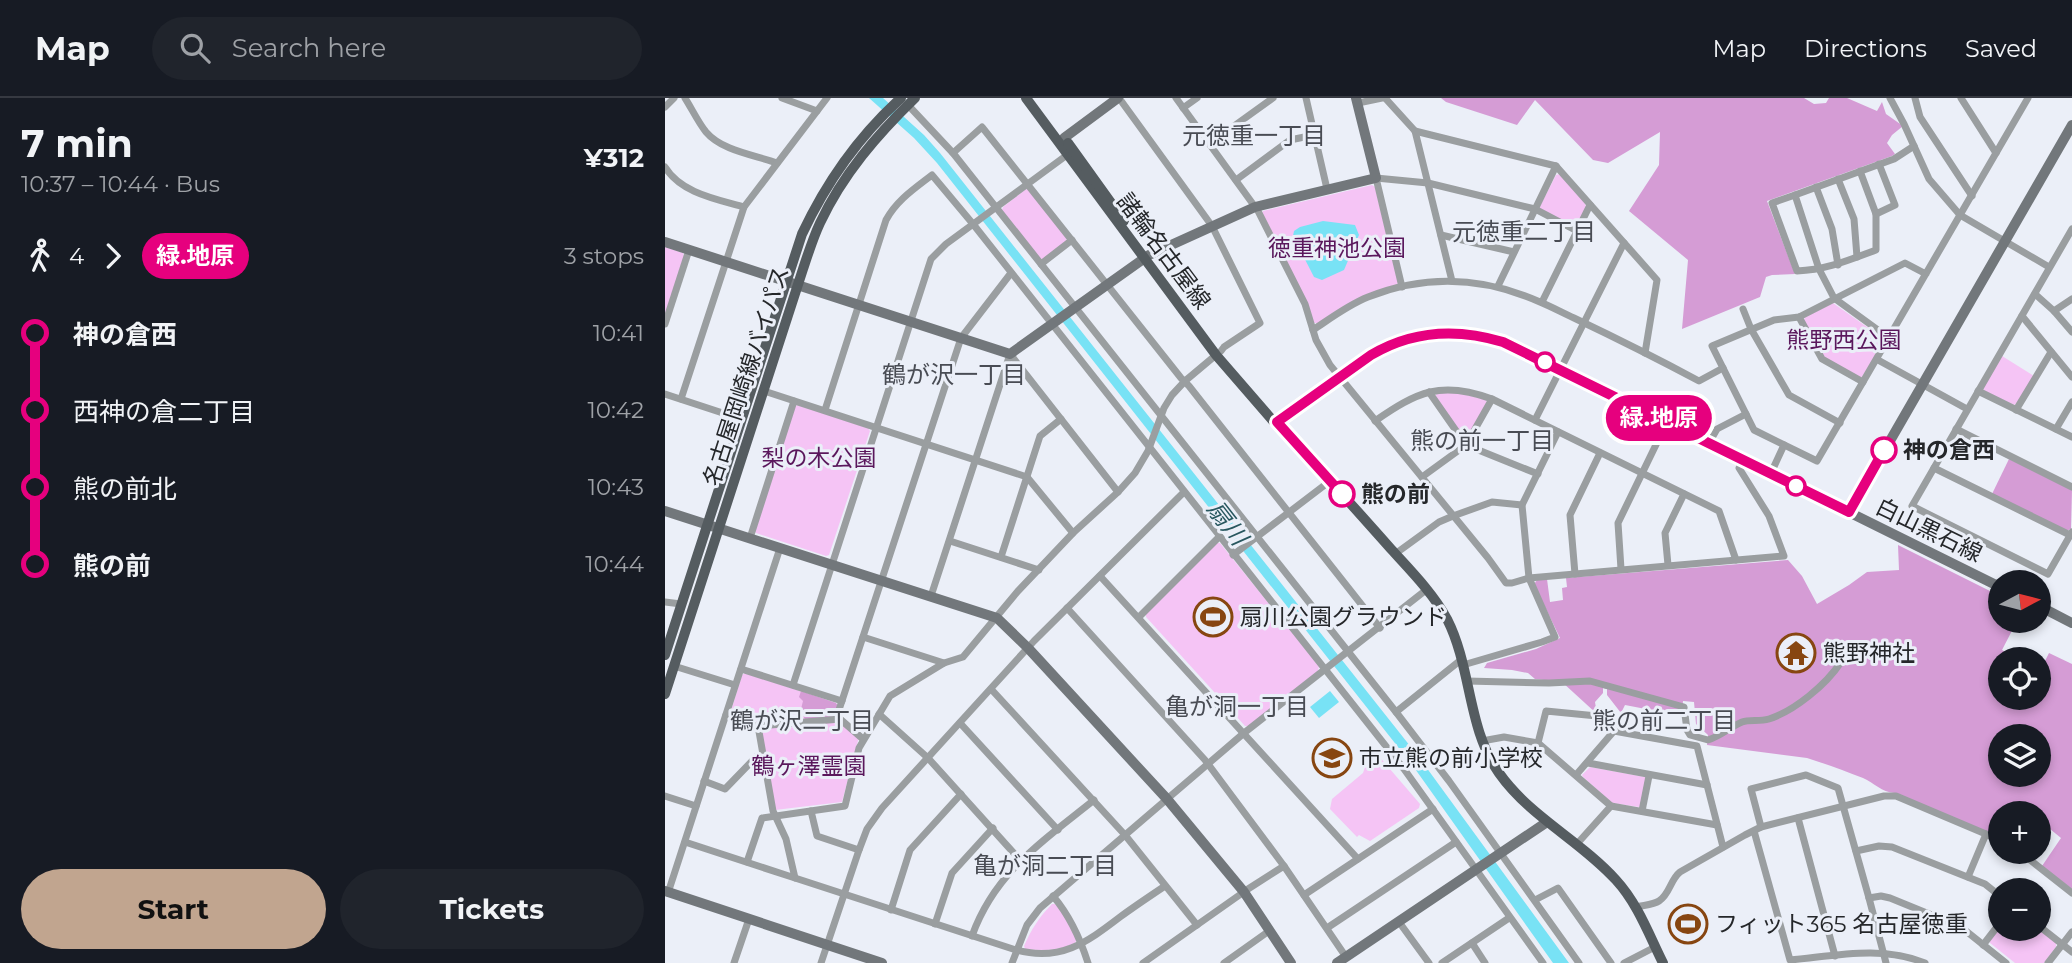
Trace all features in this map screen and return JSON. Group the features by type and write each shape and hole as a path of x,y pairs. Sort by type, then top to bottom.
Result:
{"main road":[{"name":"諸輪名古屋線","path":"1026,98 1218,353 1278,418 1277,422 1426,590 1447,619 1459,647 1482,741 1490,759 1517,795 1616,880 1636,907 1663,963"},
{"name":"諸輪名古屋線","path":"1033,98 1146,257"},
{"name":"名古屋岡崎線バイパス","path":"665,694 741,419 792,283 838,190 882,124 903,101"},
{"name":"名古屋岡崎線バイパス","path":"665,655 681,604 764,391 792,283"}],"street":[{"path":"665,107 674,98"},
{"path":"685,98 703,127 716,141 777,163"},
{"path":"782,98 817,111"},
{"path":"681,399 744,207 827,98"},
{"path":"747,862 762,818 845,806 859,748 890,696 944,663 963,657 1073,533 1135,473 1148,452 1157,425 1172,395 1224,347 1260,323 1212,226 1118,98 1064,138"},
{"path":"1176,98 1255,207 1305,304 1313,330 1330,365 1489,558 1506,583 1529,578 1621,569 1784,556 1769,516 1739,468 1743,460"},
{"path":"1183,107 1196,98"},
{"path":"1209,144 1273,98"},
{"path":"1306,98 1327,189"},
{"path":"1402,286 1357,101 1384,98 1415,131 1452,281"},
{"path":"1890,98 1905,124 1929,179 1960,215 2049,267"},
{"path":"1915,98 1920,117 1972,196"},
{"path":"1961,98 1996,153"},
{"path":"1926,274 1905,263 1799,317 1774,320 1712,346 1754,430 1817,461 1878,359 2028,98"},
{"path":"903,101 953,153 1041,264 1072,310 1161,416 1253,540 1345,655 1396,712 1449,781 1497,856 1535,900 1579,963"},
{"path":"1849,512 2072,125"},
{"path":"953,153 982,127 1380,628"},
{"path":"1415,131 1556,166 1657,280 1646,353"},
{"path":"1236,180 1290,140 1314,135"},
{"path":"1860,171 1876,214 1876,250 1838,265 1797,271 1772,204 1816,187 1879,164 1894,159 1914,146"},
{"path":"793,685 931,259 946,244 1067,155"},
{"path":"1876,214 1895,205 1879,164"},
{"path":"1497,286 1556,166"},
{"path":"665,167 674,179 691,190 744,207"},
{"path":"825,410 892,208 932,176 976,222 1011,273 1055,322 1219,537 1237,552 1328,668 1456,842 1481,868 1509,918 1543,963"},
{"path":"931,597 1010,354 1146,257 1255,207 1375,178 1428,183 1535,209 1577,231"},
{"path":"1838,179 1854,219 1857,257"},
{"path":"1816,187 1832,229 1838,265"},
{"path":"1795,195 1819,269 1834,298 1889,338"},
{"path":"1542,302 1590,205"},
{"path":"1934,468 2071,533 2048,574 1912,506 2072,229"},
{"path":"1441,235 1514,252"},
{"path":"1041,264 1072,240"},
{"path":"665,242 1010,354 1118,492"},
{"path":"1535,420 1624,243"},
{"path":"665,324 689,250"},
{"path":"836,719 961,338 1011,273"},
{"path":"1313,330 1369,297 1402,286 1452,281 1497,286 1542,302 1699,380 1723,368"},
{"path":"2035,294 2072,332"},
{"path":"2054,311 2070,303"},
{"path":"1743,309 1751,329 1789,394 1840,422"},
{"path":"2022,316 2072,377"},
{"path":"1799,317 1822,359 1863,382"},
{"name":"白山黒石線","path":"1277,422 1387,346 1414,337 1455,332 1475,334 1503,342 1560,369 1988,581"},
{"path":"2016,410 2051,352"},
{"path":"1878,359 1967,409"},
{"path":"1375,421 1403,401 1429,392 1461,390 1492,399 1719,511 1737,560"},
{"path":"764,391 1027,477 1073,533"},
{"path":"1978,391 2072,437"},
{"path":"1429,392 1466,445 1538,474"},
{"path":"665,394 741,419"},
{"path":"1422,477 1466,445 1492,399"},
{"path":"750,538 794,401"},
{"path":"2056,429 2072,402"},
{"path":"1709,443 1717,429 1746,414"},
{"path":"1001,557 1040,436 1061,419"},
{"path":"1621,569 1618,523 1667,422"},
{"path":"1956,429 2072,487"},
{"path":"1396,712 1463,662 1531,646 1555,637 1529,578 1522,505 1559,432"},
{"path":"1771,473 1784,445"},
{"path":"1575,574 1570,515 1600,453"},
{"path":"1237,552 1329,481"},
{"path":"821,963 859,849 867,829 882,808 1028,648 1184,492"},
{"path":"1668,565 1665,533 1684,494"},
{"path":"1395,554 1439,522 1453,516 1492,502 1522,505"},
{"path":"665,511 997,618 1167,799 1244,892 1291,963"},
{"path":"1139,617 1219,537"},
{"path":"950,541 1039,570"},
{"path":"780,548 667,892 882,963"},
{"path":"1100,576 1358,859"},
{"path":"1011,963 1027,925 1053,896 1244,733 1426,590"},
{"path":"665,602 681,604"},
{"path":"1067,608 1208,764 1327,928 1342,960 1547,822"},
{"path":"2051,612 2072,623"},
{"path":"863,638 944,663"},
{"path":"1467,681 1596,683 1684,707 1690,735 1708,740 1741,722 1759,722 1781,714 1805,700 1841,662"},
{"path":"674,666 735,685"},
{"path":"741,668 842,701"},
{"path":"991,689 1125,835 1197,925"},
{"path":"1538,743 1546,710 1597,716 1614,731 1697,746 1723,847"},
{"path":"880,714 928,758 1021,861"},
{"path":"726,715 758,726 840,719 863,739"},
{"path":"960,723 1058,830"},
{"path":"758,726 775,816 786,839 795,878"},
{"path":"1576,775 1614,731"},
{"path":"1482,741 1504,737 1538,743 1611,806 1717,825"},
{"path":"704,781 725,789 756,757 763,754"},
{"path":"1588,764 1707,785"},
{"path":"1886,963 1884,953 1869,898 1838,788 1806,775 1751,789 1789,961 1884,953 1901,955 1924,963"},
{"path":"1642,811 1649,776"},
{"path":"891,909 910,850 961,794"},
{"path":"665,796 696,806"},
{"path":"1636,907 1658,901 1665,895 1675,876 1758,829 1884,796 1896,796 1986,834 1968,877"},
{"path":"972,936 993,892 1021,861 1094,800"},
{"path":"1576,845 1611,806"},
{"path":"1304,895 1433,809"},
{"path":"811,811 817,836 859,849"},
{"path":"1798,818 1836,956"},
{"path":"935,923 952,873 993,828"},
{"path":"685,842 1016,950 1046,954 1082,944 1165,886"},
{"path":"1327,928 1456,842"},
{"path":"1856,852 1879,846 1892,847 1988,886"},
{"path":"2035,864 2072,893"},
{"path":"1143,963 1284,866"},
{"path":"1535,900 1558,888 1611,963"},
{"path":"1053,896 1067,913 1089,963"},
{"path":"1869,898 1889,898 1961,927 2006,963"},
{"path":"1442,963 1509,918"},
{"path":"737,962 749,919"},
{"path":"1399,922 1429,963"},
{"path":"1224,963 1269,931"},
{"path":"2048,963 2072,932"},
{"path":"2051,935 2072,952"},
{"path":"1983,945 1988,939"},
{"path":"1472,943 1485,963"},
{"path":"1625,963 1655,947"}],"green space":[{"path":"1560,174 1586,207 1573,227 1539,208 1556,175"},
{"name":"徳重神池公園","path":"1372,185 1375,187 1398,283 1314,323 1262,213"},
{"path":"1026,189 1067,238 1044,259 1040,259 1002,210"},
{"path":"665,247 683,253 684,256 665,316"},
{"name":"熊野西公園","path":"1833,303 1884,339 1885,343 1861,378 1825,358 1804,320"},
{"path":"2002,356 2034,376 2014,405 1984,391 1983,388"},
{"path":"1437,393 1460,393 1486,400 1487,403 1467,438 1463,437 1435,397"},
{"name":"梨の木公園","path":"794,406 868,428 870,431 829,555 826,556 756,533 754,530"},
{"path":"1216,543 1220,543 1319,666 1318,671 1249,726 1245,726 1146,617"},
{"path":"745,673 836,703 834,716 760,723 733,714 731,711 742,675"},
{"name":"鶴ヶ澤霊園","path":"840,721 859,737 842,802 775,810 761,731 763,728"},
{"path":"1377,754 1420,804 1419,808 1370,841 1359,835 1357,837 1330,809 1332,799 1363,773 1366,764"},
{"path":"1590,767 1645,777 1641,806 1612,803 1583,777"},
{"path":"1052,904 1065,915 1077,939 1075,943 1051,950 1025,949 1033,929"},
{"path":"2051,939 2056,943 2056,947 2044,963 2015,963 1989,941"}],"shaded area":[{"path":"1441,98 1804,98 1814,104 1826,103 1829,98 1847,98 1877,111 1882,102 1886,114 1903,126 1887,143 1895,154 1892,156 1767,201 1795,274 1766,277 1760,297 1682,329 1688,260 1629,211 1659,165 1660,132 1608,163 1593,160 1535,100 1517,125"},
{"path":"2009,459 2072,490 2071,529 2066,531 1992,494"},
{"path":"1898,545 1988,590 1988,634 2010,634 2004,647 1988,647 1988,710 2051,710 2051,654 2072,664 2072,889 2042,866 2051,864 2051,853 2061,838 2051,830 2051,801 1988,801 1988,832 1886,791 1863,778 1807,758 1707,745 1708,735 1696,724 1694,702 1683,701 1682,716 1625,705 1621,713 1607,695 1607,689 1603,688 1603,693 1595,702 1597,714 1562,682 1535,679 1528,673 1512,670 1484,668 1487,663 1536,649 1560,638 1534,584 1537,580 1547,579 1550,602 1563,600 1562,588 1567,587 1566,578 1788,560 1802,576 1817,604 1867,572 1899,570"},
{"path":"801,691 836,703 838,706 834,716 805,720 801,709 803,701 799,697"}],"water":[{"name":"扇川","path":"869,98 883,98 940,153 1418,756 1569,963 1553,963 1413,766 937,163 914,138"},
{"path":"1323,221 1355,225 1359,235 1344,270 1322,280 1314,277 1293,236 1294,231 1300,227"},
{"path":"1330,691 1339,702 1319,718 1310,707"}],"bus line":[{"name":"緑.地原","path":"1342,494 1277,422 1387,346 1438,333 1475,334 1503,342 1849,512 1884,450"}],"place":[{"name":"神の倉西","path":"1884,450"},
{"name":"熊の前","path":"1342,494"},
{"name":"扇川公園グラウンド","path":"1213,617"},
{"name":"熊野神社","path":"1796,653"},
{"name":"市立熊の前小学校","path":"1332,758"},
{"name":"フィット365 名古屋徳重","path":"1688,924"}],"district":[{"name":"元徳重一丁目","path":"1254,136"},
{"name":"元徳重二丁目","path":"1524,232"},
{"name":"鶴が沢一丁目","path":"954,375"},
{"name":"熊の前一丁目","path":"1482,441"},
{"name":"亀が洞一丁目","path":"1237,707"},
{"name":"鶴が沢二丁目","path":"802,721"},
{"name":"熊の前二丁目","path":"1664,721"},
{"name":"亀が洞二丁目","path":"1045,866"}]}
